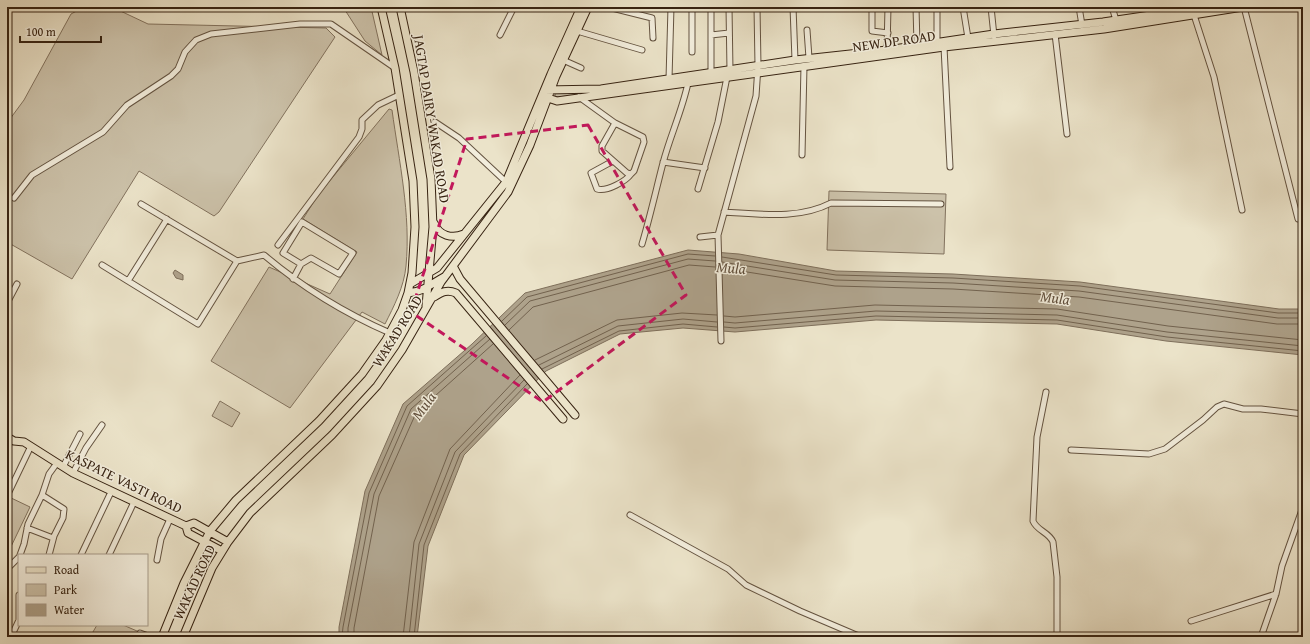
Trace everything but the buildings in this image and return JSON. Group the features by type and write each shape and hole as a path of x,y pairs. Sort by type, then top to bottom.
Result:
{"main road":[{"name":"WAKAD ROAD","path":"162,637 184,583 210,531 250,486 342,396 368,366 390,333 408,293 415,227 413,181 395,68 381,7"},
{"name":"JAGTAP DAIRY-WAKAD ROAD","path":"400,7 414,72 428,164 433,221 426,308"},
{"name":"WAKAD ROAD","path":"183,637 204,585 228,542 250,513 332,435 377,386 402,350 446,276 508,192 581,7"},
{"name":"WAKAD ROAD","path":"410,284 437,268 506,182 588,7"},
{"name":"NEW DP ROAD","path":"758,69 804,66 944,47 995,37 1116,20 1160,10 1205,7"},
{"name":"NEW DP ROAD","path":"547,94 557,101 688,83 809,58 887,50 968,38 1054,34 1104,29 1240,7"},
{"name":"NEW DP ROAD","path":"547,94 601,89 711,73 729,74"},
{"path":"433,221 436,228 445,235 455,236 464,234"},
{"path":"453,266 460,279 575,415"},
{"path":"408,293 417,292 446,276"},
{"path":"432,298 443,291 451,290 456,293 564,419"},
{"name":"KASPATE VASTI ROAD","path":"7,437 14,441 24,442 73,473 111,492 186,526 194,523 228,542"},
{"path":"186,526 188,533 222,551"}],"street":[{"path":"500,35 514,7"},
{"path":"608,7 652,18 653,38"},
{"path":"669,79 671,7"},
{"path":"692,7 692,52"},
{"path":"710,7 711,73"},
{"path":"698,189 718,122 729,74 729,7"},
{"path":"721,341 718,234 756,96 758,69 757,7"},
{"path":"793,7 795,60"},
{"path":"872,7 872,31 888,33"},
{"path":"887,50 888,7"},
{"path":"916,7 917,45"},
{"path":"937,7 937,42"},
{"path":"963,7 968,38"},
{"path":"991,7 995,37"},
{"path":"1079,7 1082,25"},
{"path":"1112,7 1116,20"},
{"path":"1240,7 1298,219"},
{"path":"1194,15 1214,77 1242,210"},
{"path":"14,198 32,175 103,132 127,105 171,76 178,69 185,52 196,40 211,34 300,24 331,24 395,68"},
{"path":"807,30 809,58"},
{"path":"577,31 642,50"},
{"path":"711,34 729,33"},
{"path":"1054,34 1066,134"},
{"path":"944,47 950,167"},
{"path":"564,60 581,68"},
{"path":"802,155 804,66"},
{"path":"642,244 655,202 663,162 683,105 688,83"},
{"path":"278,245 359,137 362,129 362,120 378,105 399,95"},
{"path":"579,97 615,123 643,137 644,142 634,171 627,179 603,189 597,189 591,173 613,161"},
{"path":"7,109 7,115"},
{"path":"435,122 459,138 506,182"},
{"path":"615,123 602,146 602,151 627,173 631,174"},
{"path":"663,162 705,168"},
{"path":"724,212 774,215 804,214 819,210 831,203 941,204"},
{"path":"141,204 237,261 264,255 293,279 321,297 390,333"},
{"path":"128,281 166,219"},
{"path":"293,279 301,264 310,258 339,274 353,253 302,222 283,253 301,264"},
{"path":"700,237 718,234"},
{"path":"102,264 198,324 237,261"},
{"path":"7,303 17,284"},
{"path":"1046,392 1037,437 1033,521 1037,528 1052,538 1053,542 1057,577 1057,637"},
{"path":"1071,450 1150,454 1165,448 1203,420 1217,407 1224,404 1243,409 1261,409 1303,414"},
{"path":"73,473 86,448 102,425"},
{"path":"20,554 27,528 42,495 49,474 60,465 80,434"},
{"path":"7,496 31,446"},
{"path":"80,554 111,492"},
{"path":"42,495 64,509 63,518 53,538 49,554"},
{"path":"110,554 134,502"},
{"path":"1261,637 1276,594 1282,566 1303,507"},
{"path":"630,514 728,569 746,585 800,611 861,637"},
{"path":"157,560 161,539 170,519"},
{"path":"27,528 53,538"},
{"path":"7,570 18,557"},
{"path":"1191,620 1276,594"},
{"path":"11,637 18,620"},
{"path":"140,633 151,637"}],"highlighted area":[{"path":"588,125 686,295 543,402 411,312 467,139"}],"green space":[{"path":"84,7 112,7 148,24 326,28 335,37 219,212 214,216 139,171 72,279 7,242 7,123 24,100 71,14"},
{"path":"343,7 371,7 382,55 365,41"},
{"path":"564,91 593,91 594,94 555,97 555,94"},
{"path":"389,109 392,110 406,208 406,266 401,289 385,324 362,312 290,408 211,361 269,267 330,294 357,252 303,219 318,195"},
{"path":"829,191 946,194 944,254 827,250"},
{"path":"220,401 240,413 232,427 212,416"},
{"path":"7,496 30,507 7,555"},
{"path":"96,626 125,626 151,637 90,637"}],"water":[{"name":"Mula","path":"688,250 739,254 836,271 953,274 1080,282 1279,309 1303,309 1303,355 1166,341 1057,324 876,320 735,332 683,328 620,334 546,371 464,455 428,546 417,637 339,637 339,627 365,491 403,404 472,344 525,293"},
{"path":"175,270 183,275 183,280 176,278 173,273"}]}
